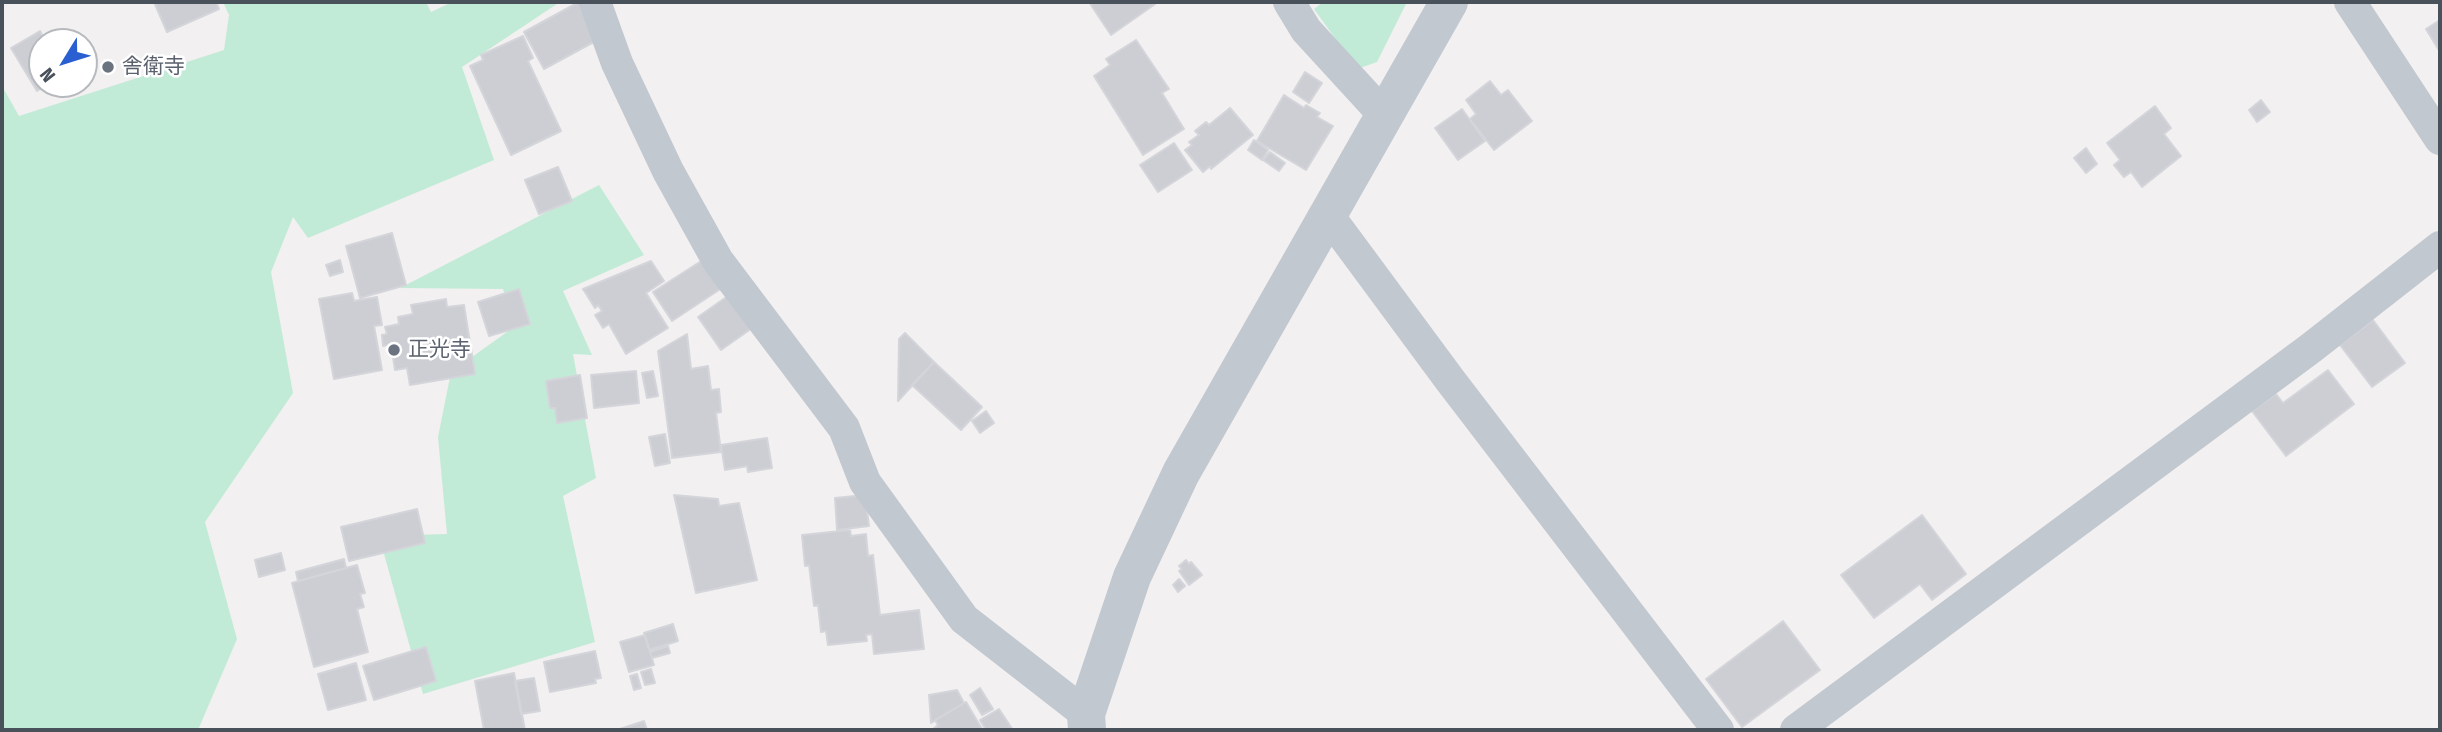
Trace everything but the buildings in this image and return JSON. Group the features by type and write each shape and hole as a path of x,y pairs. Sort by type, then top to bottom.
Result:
{"street":[{"path":"595,2 617,63 668,171 718,261 844,428 865,482 964,619 1086,722 1132,577 1181,473 1449,2"},
{"path":"1289,2 1306,30 1383,114"},
{"path":"2350,2 2440,139"},
{"path":"1328,215 1450,380 1718,730"},
{"path":"1796,730 2311,348 2440,247"}],"green space":[{"path":"223,2 426,2 431,12 452,2 560,2 462,67 494,160 308,238 293,217 271,272 293,393 205,522 237,639 198,730 2,730 2,86 19,116 75,98 98,98 98,91 224,50 229,15"},
{"path":"1323,2 1407,2 1377,62 1357,69 1314,9"},
{"path":"599,185 644,255 563,291 592,355 573,354 596,478 563,496 595,642 423,694 379,536 447,534 438,437 451,372 514,327 503,289 400,288"}],"place":[{"name":"舎衛寺","path":"108,67"},
{"name":"正光寺","path":"394,350"}]}
